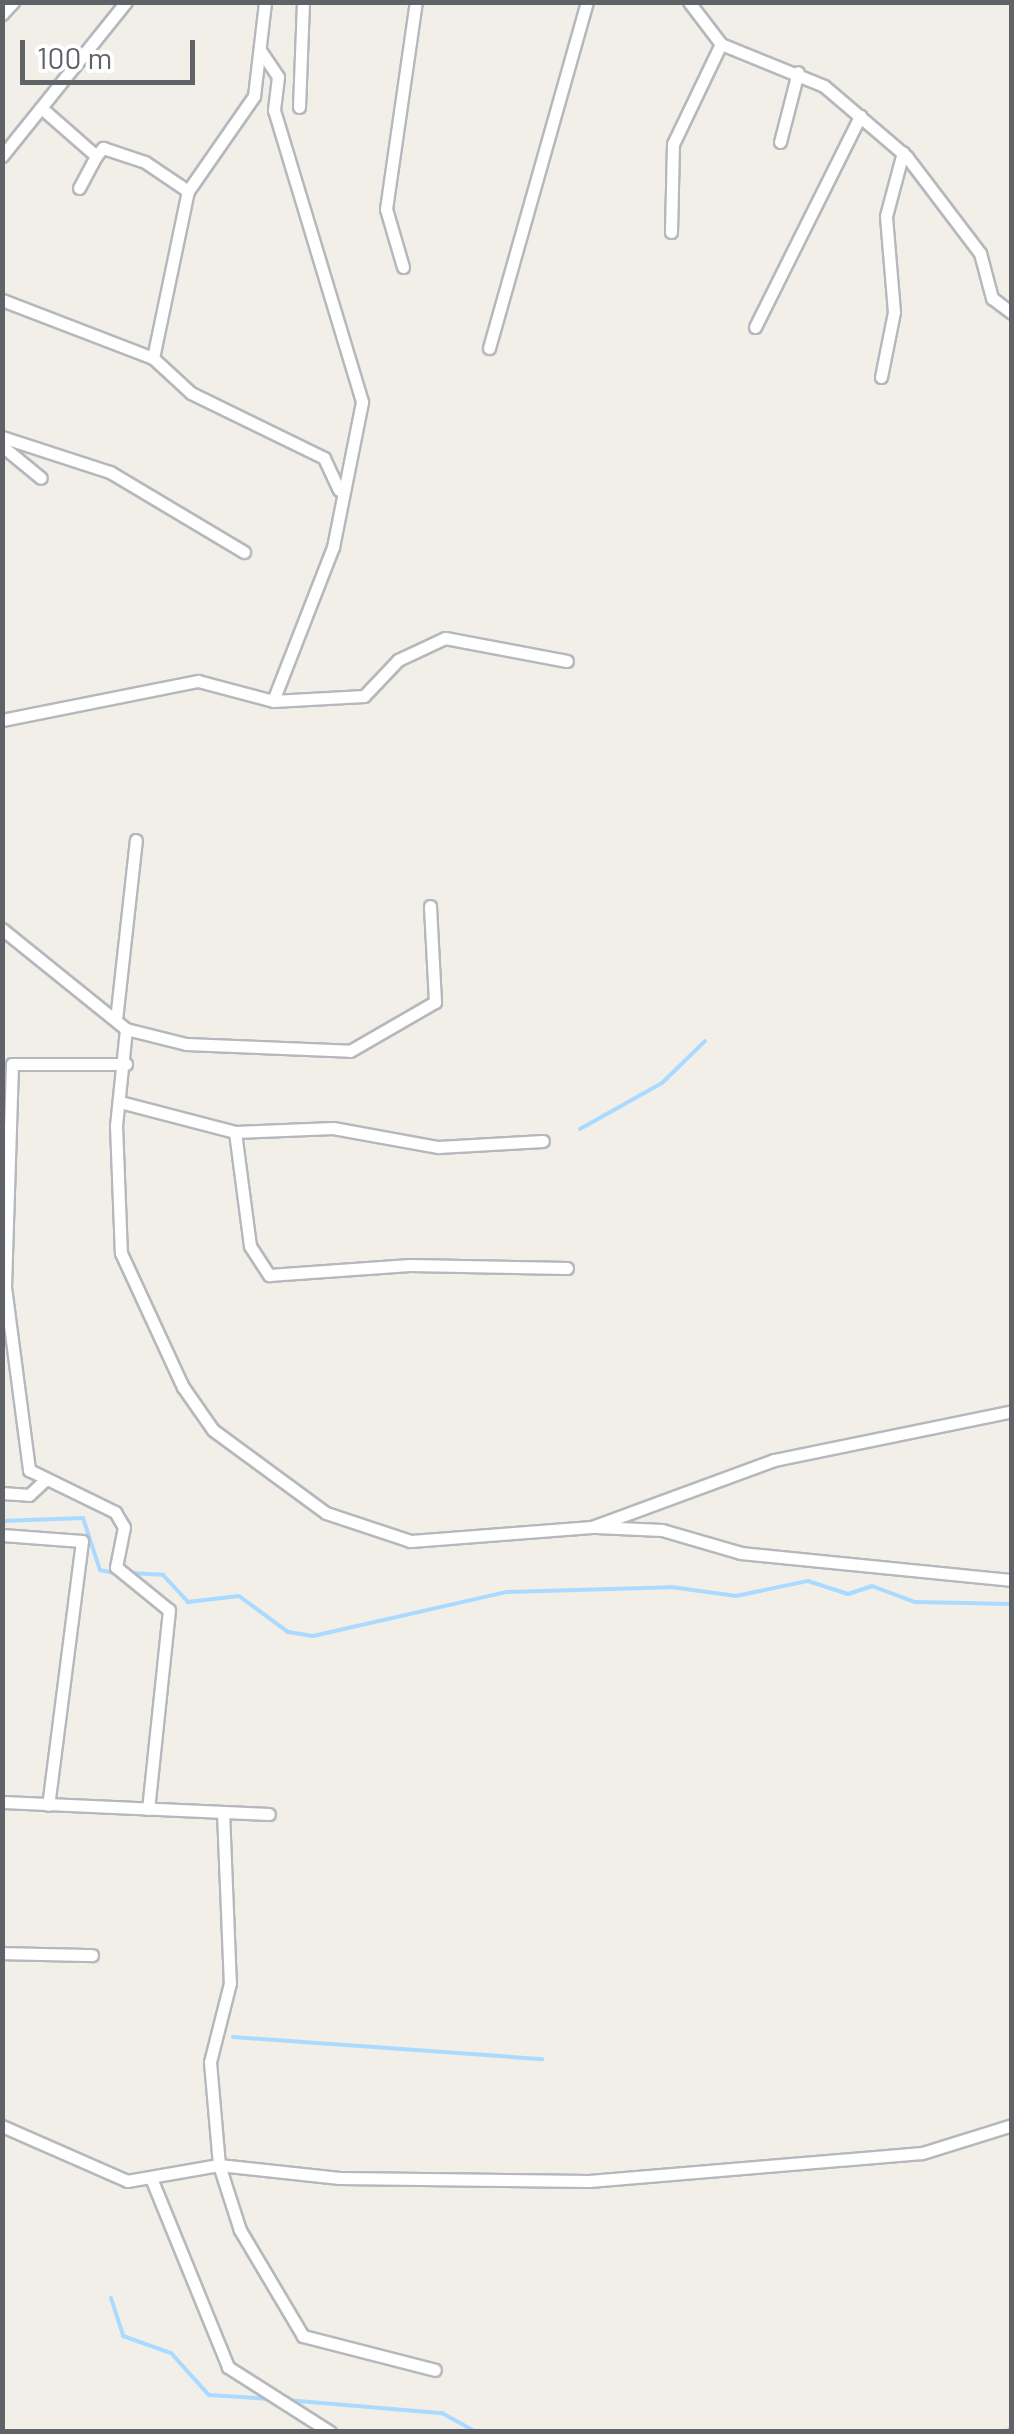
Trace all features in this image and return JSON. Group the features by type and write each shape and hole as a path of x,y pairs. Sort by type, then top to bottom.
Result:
{"street":[{"path":"2,14 13,2"},
{"path":"2,156 46,112 126,2"},
{"path":"152,358 188,191 254,96 265,2"},
{"path":"299,107 303,2"},
{"path":"403,268 386,209 416,2"},
{"path":"489,348 588,2"},
{"path":"689,2 721,44 798,72 902,152 980,253 992,298 1012,313"},
{"path":"671,232 673,144 721,44"},
{"path":"260,50 278,77 274,110 362,402 362,440 339,490 333,548 272,700"},
{"path":"780,142 798,72"},
{"path":"46,112 96,156"},
{"path":"754,327 860,116"},
{"path":"79,188 103,148 146,162 188,191"},
{"path":"881,377 894,312 886,216 902,152"},
{"path":"2,300 152,358 191,393 324,458 339,490"},
{"path":"2,437 92,464 244,552"},
{"path":"2,446 41,478"},
{"path":"2,720 198,682 272,700 364,696 398,660 445,638 567,661"},
{"path":"136,840 121,1024 126,1064 120,1102 121,1253 150,1324 213,1430 366,1532 410,1541 592,1527 1010,1580"},
{"path":"2,929 121,1024 186,1044 350,1050 435,1002 430,906"},
{"path":"126,1064 12,1064 5,1287 30,1470 43,1482 115,1512 124,1526 116,1566 169,1610 148,1808"},
{"path":"120,1102 236,1132 332,1128 438,1147 543,1141"},
{"path":"236,1132 250,1246 268,1276 410,1265 567,1268"},
{"path":"592,1527 774,1460 1012,1411"},
{"path":"2,1493 30,1495 43,1482"},
{"path":"2,1535 82,1542 48,1805"},
{"path":"2,1802 268,1814"},
{"path":"223,1812 230,1983 210,2062 219,2164 240,2230 303,2336 435,2370"},
{"path":"2,1953 92,1956"},
{"path":"2,2126 127,2181 219,2164 339,2178 588,2180 922,2153 1012,2124"},
{"path":"151,2178 228,2367 330,2432"}],"waterway":[{"path":"580,1129 662,1083 705,1041"},
{"path":"2,1521 83,1518 100,1570 119,1574"},
{"path":"128,1573 163,1575 188,1602 239,1596 288,1632 313,1636 507,1592 671,1587 736,1596 808,1581 848,1594 872,1586 915,1602 1012,1604"},
{"path":"233,2037 542,2059"},
{"path":"111,2298 123,2336 171,2353 209,2395 271,2399"},
{"path":"286,2400 442,2413 476,2432"},
{"path":"1007,2432 1012,2426"}]}
